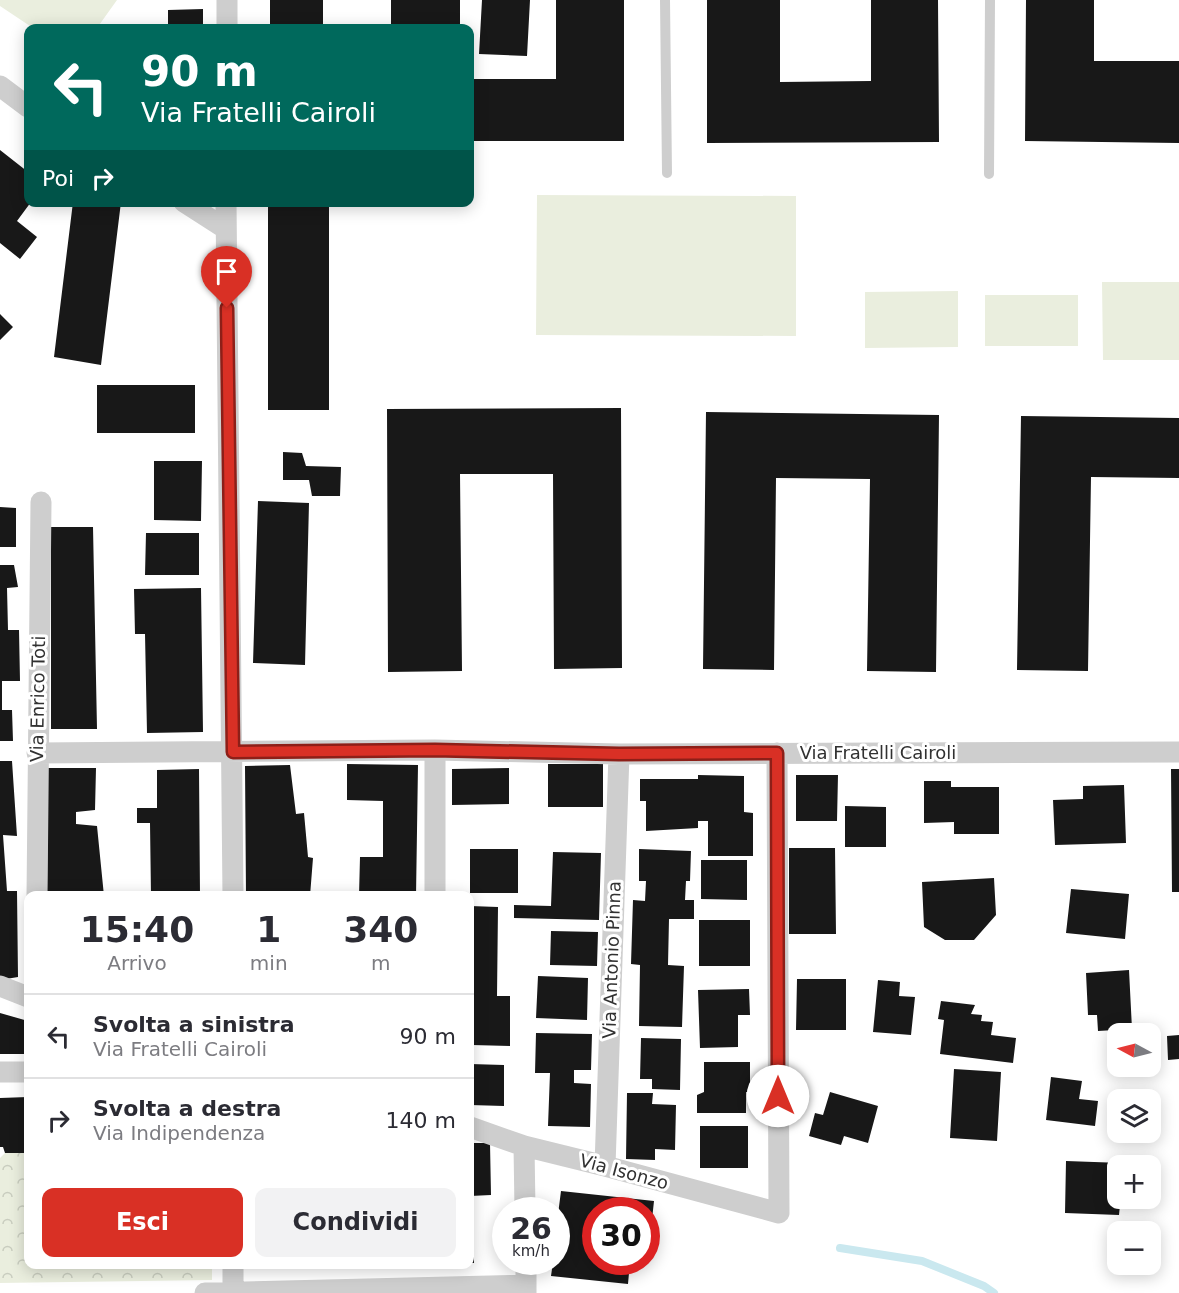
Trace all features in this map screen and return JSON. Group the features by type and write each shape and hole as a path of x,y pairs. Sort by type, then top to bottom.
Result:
{"street":[{"path":"227,0 227,24"},
{"path":"0,86 24,103"},
{"path":"192,207 226,229"},
{"path":"226,207 233,891"},
{"name":"Via Enrico Toti","path":"38,891 37,753 41,502"},
{"path":"435,750 435,891"},
{"name":"Via Fratelli Cairoli","path":"37,753 435,750 619,754 1179,752"},
{"name":"Via Isonzo","path":"474,1128 524,1146 779,1213 777,753"},
{"name":"Via Antonio Pinna","path":"605,1166 619,754"},
{"path":"0,986 24,995"},
{"path":"0,1072 24,1072"},
{"path":"524,1146 525,1197"},
{"path":"233,1269 233,1293"},
{"path":"205,1293 526,1289"}],"lane":[{"path":"665,0 667,173"},
{"path":"989,174 990,0"}],"green space":[{"path":"0,0 117,0 100,24 27,24 0,6"},
{"path":"537,195 796,196 796,336 536,335"},
{"path":"1102,282 1179,282 1179,360 1103,360"},
{"path":"958,291 958,347 865,348 865,292"},
{"path":"985,295 1078,295 1078,346 985,346"},
{"path":"5,1153 24,1153 24,1269 212,1269 212,1280 0,1283 0,1158"}],"building":[{"path":"270,0 323,0 323,24 270,24"},
{"path":"391,0 460,0 460,24 391,24"},
{"path":"482,0 530,0 527,56 479,54"},
{"path":"556,0 624,0 624,141 474,141 474,79 556,79"},
{"path":"707,0 780,0 780,82 871,81 871,0 938,0 939,142 707,143"},
{"path":"1026,0 1094,0 1094,61 1179,61 1179,143 1025,141"},
{"path":"203,9 203,24 168,24 168,10"},
{"path":"0,150 24,169 24,207 27,207 17,221 37,237 20,259 0,243"},
{"path":"72,207 120,207 101,365 54,357"},
{"path":"268,207 329,207 329,410 268,410"},
{"path":"0,314 13,327 0,340"},
{"path":"97,385 195,385 195,433 97,433"},
{"path":"621,408 622,668 554,669 553,474 460,474 462,671 388,672 387,409"},
{"path":"706,412 939,415 936,672 867,671 870,479 776,478 774,670 703,669"},
{"path":"1021,416 1179,418 1179,478 1091,477 1088,671 1017,670"},
{"path":"283,452 302,453 306,466 341,467 340,496 312,496 309,480 283,480"},
{"path":"154,461 202,461 201,521 154,520"},
{"path":"258,501 309,503 305,665 253,663"},
{"path":"0,507 16,508 16,547 0,547"},
{"path":"51,527 93,527 97,729 51,729"},
{"path":"146,533 199,533 199,575 145,575"},
{"path":"0,565 14,565 18,587 7,588 8,630 19,630 20,681 2,681 2,710 12,710 13,741 0,741"},
{"path":"201,588 203,732 147,733 145,634 135,634 134,589"},
{"path":"0,761 12,761 17,836 3,835 7,891 17,891 18,977 6,979 0,977"},
{"path":"347,764 418,765 416,891 359,891 360,857 383,857 383,801 347,800"},
{"path":"548,764 603,764 603,807 548,807"},
{"path":"290,765 296,814 304,813 308,857 313,858 310,891 246,891 245,766"},
{"path":"48,768 96,768 95,810 76,812 76,824 97,826 104,891 47,891"},
{"path":"509,768 509,804 452,805 452,769"},
{"path":"199,769 200,891 151,891 150,823 137,823 137,808 157,808 157,770"},
{"path":"1171,769 1179,769 1179,892 1172,892"},
{"path":"698,775 744,776 744,812 753,813 753,856 708,856 708,821 698,821 698,828 646,831 646,801 640,801 640,779 698,779"},
{"path":"796,775 838,775 837,821 796,821"},
{"path":"924,781 951,781 951,787 999,787 999,834 954,834 954,822 924,823"},
{"path":"1124,785 1126,843 1055,845 1053,800 1083,799 1083,786"},
{"path":"845,806 886,807 886,847 845,847"},
{"path":"789,848 835,848 836,934 789,934"},
{"path":"470,849 518,849 518,893 474,893 470,891"},
{"path":"639,849 691,851 690,881 686,881 685,900 694,900 694,919 669,919 668,965 684,966 682,1027 639,1026 640,965 631,964 633,900 645,901 646,881 639,881"},
{"path":"553,852 601,853 599,920 514,918 514,905 551,906"},
{"path":"701,860 747,860 747,900 701,899"},
{"path":"994,878 996,915 974,940 945,940 924,927 922,882"},
{"path":"1071,889 1129,894 1125,939 1066,933"},
{"path":"474,906 498,907 497,996 510,996 510,1046 474,1045"},
{"path":"699,920 750,920 750,966 699,966"},
{"path":"551,931 598,932 597,966 550,965"},
{"path":"1129,970 1132,1023 1107,1023 1107,1030 1098,1031 1097,1015 1088,1015 1086,973"},
{"path":"538,976 588,978 587,1020 536,1018"},
{"path":"797,979 846,979 846,1030 796,1030"},
{"path":"878,980 900,982 899,996 915,997 911,1035 873,1032"},
{"path":"749,989 750,1015 738,1015 738,1047 700,1048 698,990"},
{"path":"941,1001 975,1005 971,1014 982,1015 981,1021 993,1022 991,1035 1016,1038 1013,1063 940,1054 944,1020 938,1019"},
{"path":"0,1013 24,1020 24,1054 0,1054"},
{"path":"536,1033 592,1034 591,1070 574,1070 574,1083 591,1084 590,1127 548,1126 550,1073 535,1073"},
{"path":"1179,1035 1179,1059 1168,1060 1167,1036"},
{"path":"641,1038 681,1039 680,1090 652,1089 652,1079 640,1079"},
{"path":"704,1062 750,1062 750,1092 746,1092 746,1113 697,1113 697,1095 704,1092"},
{"path":"474,1064 504,1065 504,1106 474,1105"},
{"path":"954,1069 1001,1072 997,1141 950,1138"},
{"path":"1051,1077 1082,1081 1079,1099 1098,1101 1095,1126 1046,1120"},
{"path":"830,1092 878,1106 868,1143 844,1136 841,1145 809,1136 815,1113 823,1115"},
{"path":"627,1093 653,1093 652,1104 676,1105 675,1150 655,1149 655,1160 626,1159"},
{"path":"24,1097 24,1153 5,1153 3,1147 0,1147 0,1098"},
{"path":"700,1126 748,1126 748,1168 700,1168"},
{"path":"474,1143 490,1143 491,1195 474,1196"},
{"path":"1066,1161 1107,1162 1107,1209 1120,1209 1119,1215 1065,1213"},
{"path":"561,1191 617,1197 582,1197 582,1275 629,1275 628,1284 551,1276 570,1275 570,1197 560,1197"}],"waterway":[{"path":"840,1248 922,1261 984,1286 994,1293"}],"route":[{"path":"227,308 233,752 435,750 619,754 777,753 778,1096"}]}
